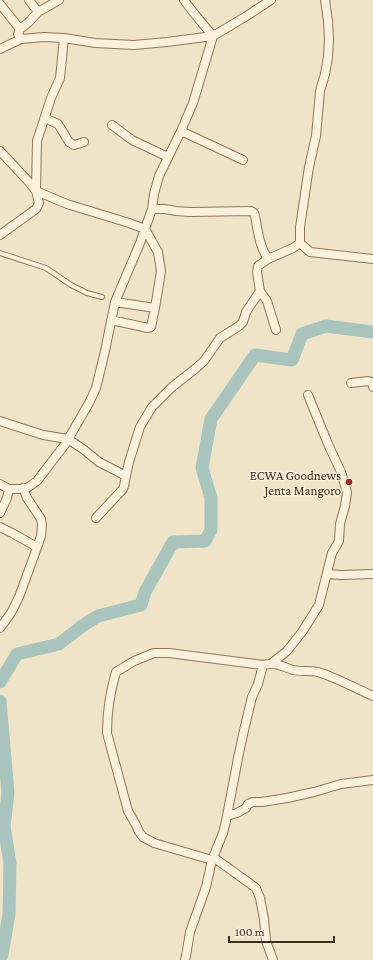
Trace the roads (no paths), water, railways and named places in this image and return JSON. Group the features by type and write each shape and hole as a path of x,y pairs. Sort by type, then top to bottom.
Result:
{"street":[{"path":"29,0 38,12"},
{"path":"21,39 18,34 20,29 38,12 59,0"},
{"path":"184,0 200,22 213,36"},
{"path":"0,49 21,39 44,36 94,43 134,45 213,36 245,18 271,0"},
{"path":"325,0 329,39 328,57 320,91 316,136 302,210 300,242 310,252 373,259"},
{"path":"0,4 20,29"},
{"path":"0,484 9,489 26,488 37,481 68,439 89,403 96,388 115,302 140,243 152,209 159,176 193,103 213,36"},
{"path":"0,235 36,210 39,203 36,191 38,141 51,98 60,78 64,38"},
{"path":"45,118 58,124 69,142 74,145 84,142"},
{"path":"112,125 132,140 168,157"},
{"path":"181,131 243,160"},
{"path":"0,151 36,191 67,204 144,229 158,252 161,271 151,327 148,328 111,320"},
{"path":"152,209 190,212 251,211 255,216 262,249 268,259"},
{"path":"276,330 267,301 260,291 257,272 258,266 268,259 293,248 300,242"},
{"path":"96,518 123,489 129,462 140,427 152,407 181,379 204,361 220,338 243,322 246,312 260,291"},
{"path":"115,302 155,308"},
{"path":"351,383 368,381 373,383 373,387"},
{"path":"272,663 287,651 302,632 319,605 332,552 339,541 340,524 347,492 341,472 308,395"},
{"path":"0,421 43,435 68,439 99,462 126,476"},
{"path":"0,628 11,613 19,597 41,536 41,519 27,498 23,488"},
{"path":"0,513 7,498 9,489"},
{"path":"0,527 38,547"},
{"path":"327,574 373,574"},
{"path":"273,960 266,941 264,919 260,898 256,888 213,859 154,843 143,837 139,832 128,811 107,733 107,720 111,690 116,672 134,661 154,653 169,653 263,665 272,663 279,664 293,670 316,671 335,678 373,696"},
{"path":"185,960 190,932 206,887 213,859 224,833 245,726 252,697 258,684 263,665"},
{"path":"227,816 237,813 253,802 287,798 341,784 373,780"}],"lane":[{"path":"0,253 46,268 71,285 87,293 102,297"}],"waterway":[{"path":"0,682 17,654 59,644 82,626 98,616 141,605 145,592 173,542 205,541 211,530 211,498 202,468 211,419 255,355 292,360 302,334 326,326 373,332"},
{"path":"0,701 8,793 4,826 10,863 9,914 2,955 0,956"}],"place":[{"name":"ECWA Goodnews Jenta Mangoro","path":"349,482"}]}
